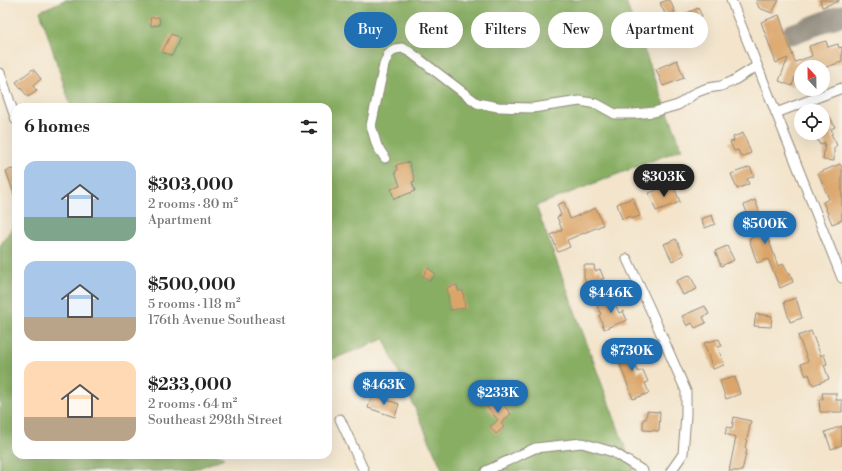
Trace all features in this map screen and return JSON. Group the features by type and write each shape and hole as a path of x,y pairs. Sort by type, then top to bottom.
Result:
{"street":[{"path":"731,0 842,278"},
{"path":"385,158 377,146 371,126 384,66 388,55 394,49 402,48 410,52 478,103 498,107 533,108 580,101 597,104 615,114 654,112 678,105 697,92 708,88 722,86 757,66"},
{"path":"0,73 12,108"},
{"path":"776,113 842,88"},
{"path":"627,259 686,391 683,454 672,471"},
{"path":"340,419 364,471"},
{"path":"486,471 535,448 582,443 614,452 642,471"}],"green space":[{"path":"65,0 625,0 630,12 611,12 611,48 643,48 682,149 536,206 634,471 443,471 384,339 332,359 332,103 70,103 40,11"},
{"path":"12,228 12,459 221,459 191,471 0,471 0,246"}],"building":[{"path":"670,0 675,12 664,12 660,3"},
{"path":"756,0 779,0 772,13 759,8"},
{"path":"820,0 839,0 839,1 822,7"},
{"path":"698,8 700,12 690,12"},
{"path":"779,15 794,60 794,80 792,86 779,81 788,58 776,63 761,22"},
{"path":"159,17 160,25 151,26 150,18"},
{"path":"171,34 180,38 172,56 162,52"},
{"path":"826,41 828,47 838,44 839,48 842,47 842,62 830,66 830,60 801,60 812,56 809,46"},
{"path":"677,60 684,78 663,86 656,69"},
{"path":"33,69 41,79 33,86 37,91 28,97 16,82"},
{"path":"830,117 835,127 831,129 833,133 831,134 837,145 834,148 834,161 823,160 825,142 820,145 818,140 830,140"},
{"path":"743,133 751,153 741,157 738,150 734,151 730,142 734,141 733,137"},
{"path":"409,162 415,181 412,182 415,191 394,199 391,189 400,186 395,171 398,170 396,165"},
{"path":"840,164 842,167 842,220 832,224 823,202 829,199 818,173"},
{"path":"750,167 754,176 747,179 749,184 737,189 731,174"},
{"path":"12,169 12,188 6,171"},
{"path":"673,184 680,202 656,211 649,193"},
{"path":"633,198 640,216 631,219 630,216 622,219 617,204"},
{"path":"755,200 778,266 784,264 793,282 780,288 768,259 757,263 749,239 756,236 744,205"},
{"path":"564,202 570,219 596,208 603,225 567,240 570,247 558,252 551,235 562,230 557,217 561,215 557,205"},
{"path":"712,215 715,224 705,228 701,219"},
{"path":"676,239 684,255 672,261 664,244"},
{"path":"727,246 734,260 721,266 715,251"},
{"path":"584,265 594,265 595,271 600,269 604,279 601,279 605,289 594,292 592,289 589,290 584,277"},
{"path":"428,268 436,274 430,281 423,276"},
{"path":"690,275 697,289 683,295 676,281"},
{"path":"457,285 458,291 463,291 465,308 450,310 447,287"},
{"path":"796,298 802,318 790,322 784,302"},
{"path":"613,299 619,313 623,311 627,320 604,329 599,315 601,314 597,306"},
{"path":"705,306 709,314 703,317 706,323 695,328 692,323 687,326 682,316"},
{"path":"756,314 772,316 771,327 754,326"},
{"path":"811,331 821,356 824,354 827,364 824,365 829,379 813,385 809,374 806,376 801,364 808,361 798,336"},
{"path":"719,339 722,346 718,347 724,365 713,369 704,343"},
{"path":"625,342 628,344 634,357 632,358 638,372 643,370 648,382 645,383 649,393 633,399 614,349 621,347 621,343"},
{"path":"735,377 740,394 726,399 720,381"},
{"path":"822,393 836,393 836,400 842,400 842,412 820,412 819,399 823,399"},
{"path":"372,395 399,404 395,417 368,408"},
{"path":"496,396 511,414 501,423 504,427 496,434 490,427 498,420 486,406"},
{"path":"647,411 660,412 659,431 643,430 643,419 646,419"},
{"path":"734,417 751,421 742,471 729,471 736,437 725,434 727,427 732,428"},
{"path":"842,426 842,445 831,449 825,432"}],"taxiway":[{"path":"792,34 842,15"}]}
